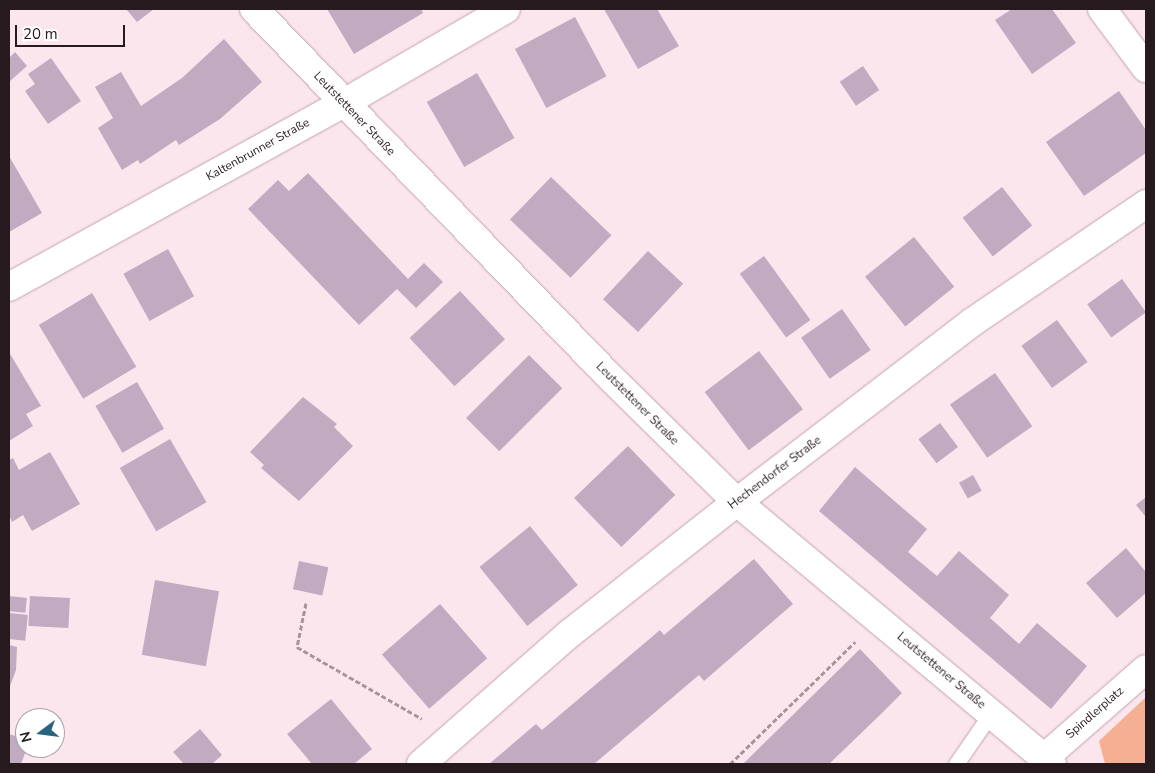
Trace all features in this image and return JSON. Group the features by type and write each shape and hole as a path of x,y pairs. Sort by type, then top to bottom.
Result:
{"street":[{"name":"Leutstettener Straße","path":"254,9 606,374 737,502 1048,761"},
{"name":"Kaltenbrunner Straße","path":"9,287 344,103 506,9"},
{"path":"1102,9 1146,68"},
{"name":"Hechendorfer Straße","path":"421,764 569,634 737,502 972,323 1146,204"},
{"name":"Spindlerplatz","path":"1048,761 1146,669"}],"lane":[{"path":"956,764 992,713"}],"path":[{"path":"306,604 296,647 452,737"},
{"path":"730,764 878,618"}],"shaded area":[{"path":"1146,697 1146,764 1105,764 1099,741"}],"building":[{"path":"126,9 154,9 137,22"},
{"path":"327,9 421,9 423,13 354,54"},
{"path":"604,9 657,9 679,46 638,69"},
{"path":"1012,9 1052,9 1076,43 1032,74 995,20"},
{"path":"575,17 606,76 546,108 515,49"},
{"path":"224,39 262,82 220,119 179,145 176,140 140,164 138,160 122,170 98,128 113,118 95,87 121,72 141,106 182,78"},
{"path":"15,52 27,66 9,82 9,58"},
{"path":"51,58 81,101 48,124 25,91 35,84 28,74"},
{"path":"863,66 879,90 856,106 840,82"},
{"path":"477,73 514,138 464,167 427,102"},
{"path":"1119,91 1146,130 1146,153 1084,196 1046,142"},
{"path":"9,156 42,213 9,232"},
{"path":"308,173 408,279 424,263 443,282 416,308 397,289 359,325 248,209 278,180 289,191"},
{"path":"551,177 611,235 570,278 510,219"},
{"path":"1002,187 1032,226 993,256 963,218"},
{"path":"914,237 954,287 905,326 865,277"},
{"path":"168,249 194,296 150,321 123,274"},
{"path":"648,251 683,284 638,332 603,299"},
{"path":"764,256 810,320 786,338 740,274"},
{"path":"1122,279 1146,312 1111,337 1087,304"},
{"path":"460,291 505,339 455,386 410,338"},
{"path":"92,293 136,367 83,399 39,325"},
{"path":"842,309 871,350 830,379 801,338"},
{"path":"1057,320 1088,362 1052,388 1021,346"},
{"path":"759,351 803,409 749,450 705,392"},
{"path":"9,352 41,406 26,414 33,426 9,441"},
{"path":"529,355 562,388 499,451 466,418"},
{"path":"995,373 1032,426 987,458 950,405"},
{"path":"137,382 164,429 122,453 95,406"},
{"path":"303,397 337,424 334,427 353,446 299,501 261,468 264,465 250,452"},
{"path":"940,423 958,447 936,463 918,439"},
{"path":"170,439 206,502 156,531 120,468"},
{"path":"628,446 675,495 621,547 574,498"},
{"path":"50,452 80,504 32,531 23,515 12,522 9,515 9,460 13,458 19,470"},
{"path":"855,467 927,529 908,552 937,576 959,551 1009,595 990,618 1019,644 1037,623 1087,666 1051,709 819,511"},
{"path":"973,475 982,491 968,499 959,483"},
{"path":"1146,497 1146,517 1136,505"},
{"path":"530,526 578,585 527,626 479,567"},
{"path":"1126,548 1146,572 1146,593 1117,618 1086,583"},
{"path":"754,559 793,604 704,681 699,675 594,764 489,764 536,724 542,730 660,630 664,635"},
{"path":"299,561 328,567 322,596 293,589"},
{"path":"155,580 219,591 206,666 142,655"},
{"path":"9,596 27,598 25,613 9,611"},
{"path":"30,596 70,598 68,628 28,626"},
{"path":"440,604 487,658 429,709 382,655"},
{"path":"10,613 28,615 25,641 9,639"},
{"path":"9,645 17,647 16,670 9,689"},
{"path":"860,649 902,693 881,714 829,764 743,764"},
{"path":"331,699 372,749 354,764 312,764 287,734"},
{"path":"200,729 222,755 212,764 184,764 173,752"},
{"path":"9,734 15,736 15,758 23,758 21,764 9,764"}]}
